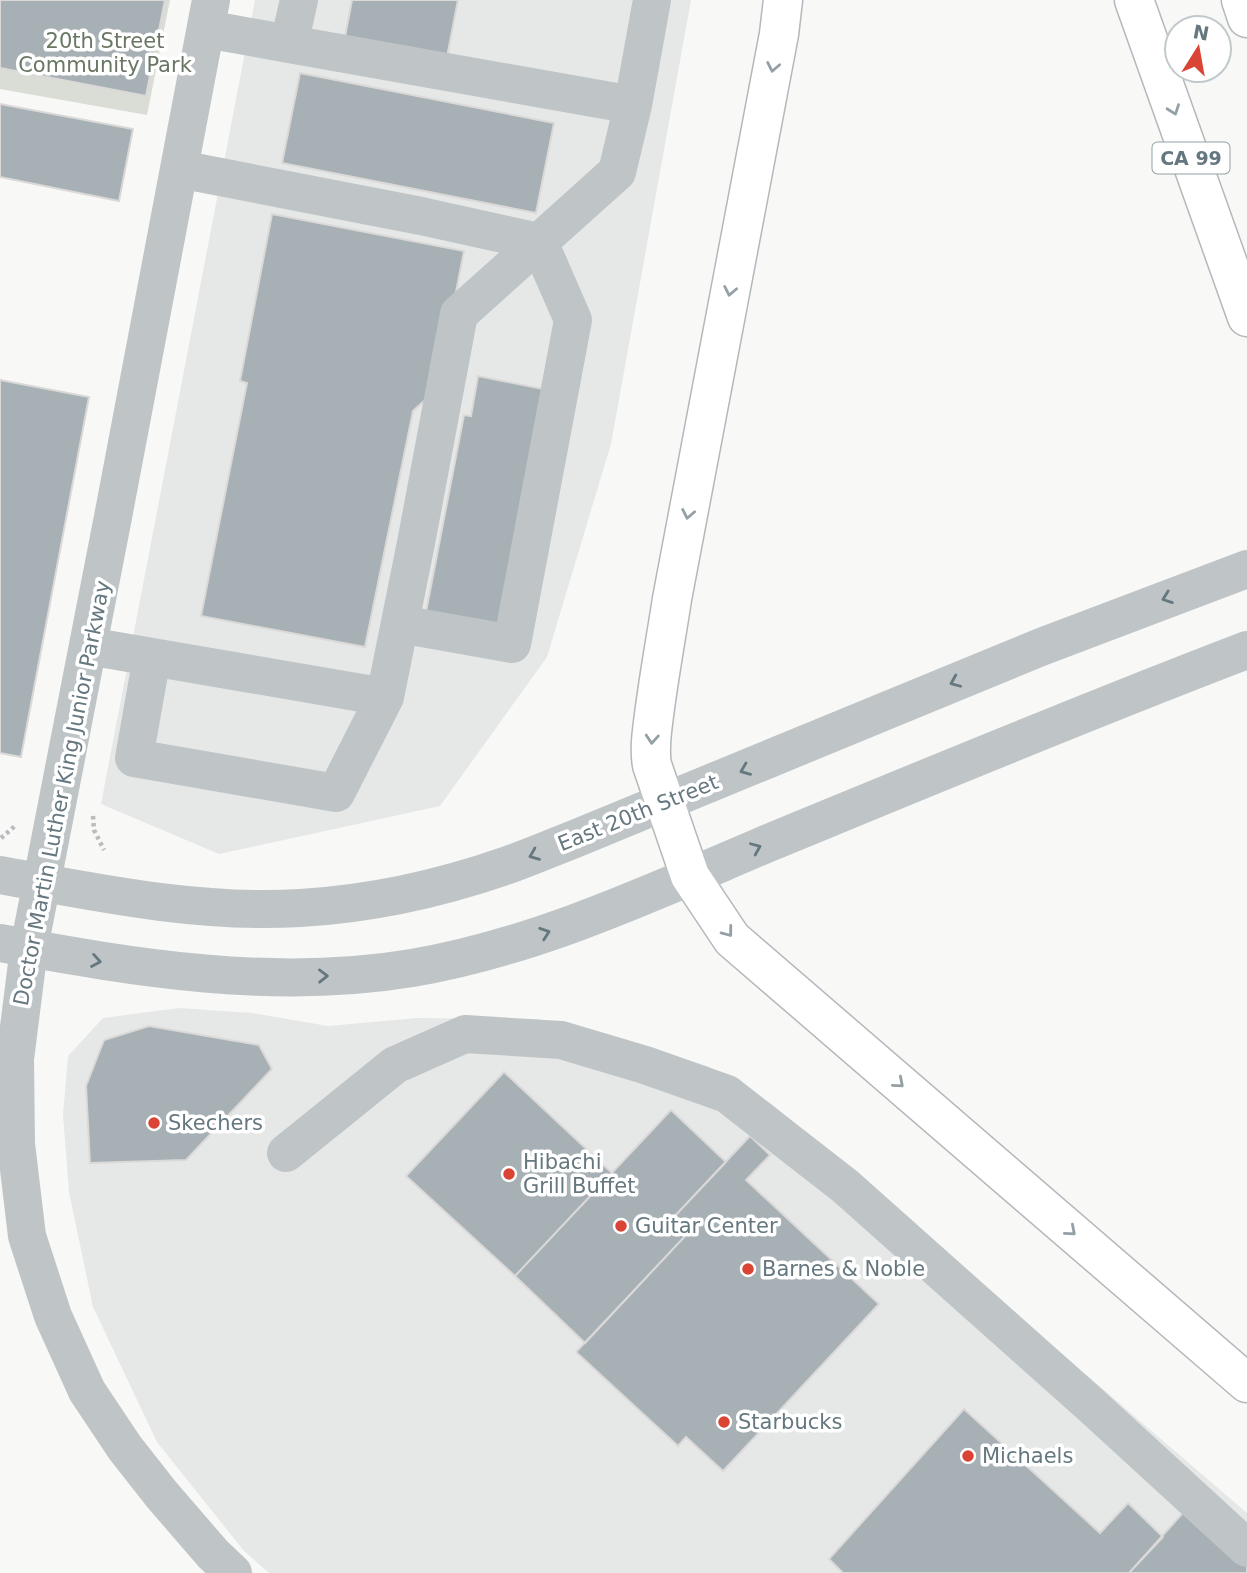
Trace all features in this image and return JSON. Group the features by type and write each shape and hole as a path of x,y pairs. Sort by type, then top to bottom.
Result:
{"highway":[{"path":"783,0 779,34 658,681 651,757 665,803 690,876 732,939 1247,1383"},
{"name":"CA 99","path":"1134,0 1247,317"},
{"path":"1241,0 1247,18"}],"street":[{"path":"289,44 299,0"},
{"path":"152,657 134,758 336,793 385,697 458,314 617,172 633,105 652,0"},
{"path":"208,15 289,44 633,105"},
{"name":"Doctor Martin Luther King Junior Parkway","path":"208,15 41,883 15,945 16,1144 27,1236 53,1316 87,1391 125,1448 162,1495 233,1573"},
{"path":"179,169 539,242"},
{"path":"400,624 512,644 573,320 539,242"},
{"name":"East 20th Street","path":"0,875 152,902 187,905 300,908 404,894 509,865 1041,647 1239,572"},
{"path":"88,646 385,697"},
{"path":"15,945 114,964 225,975 337,976 412,968 448,960 532,937 612,908 1130,695 1247,650"},
{"path":"286,1153 396,1065 465,1034 561,1040 645,1065 727,1094 845,1186 1247,1548"}],"shaded area":[{"path":"255,0 691,0 611,444 547,657 440,806 219,854 101,804"},
{"path":"179,1008 252,1013 328,1026 417,1018 536,1019 609,1035 707,1066 773,1105 1247,1513 1247,1573 269,1573 244,1551 157,1442 93,1307 69,1192 63,1115 68,1056 103,1018"}],"green space":[{"name":"20th Street Community Park","path":"0,0 170,0 147,115 0,89"}],"building":[{"name":"20th Street Community Park","path":"0,0 165,0 146,96 0,68"},
{"path":"352,0 458,0 447,57 345,37"},
{"path":"300,73 554,123 536,213 282,163"},
{"path":"0,104 133,129 119,201 0,177"},
{"path":"272,214 464,251 437,389 413,411 365,647 201,616 247,383 240,381"},
{"path":"478,376 548,390 504,625 426,612 464,415 471,416"},
{"path":"0,380 89,397 21,757 0,753"},
{"name":"Skechers","path":"149,1026 259,1045 272,1069 186,1160 90,1163 86,1086 104,1040"},
{"name":"Hibachi Grill Buffet","path":"504,1072 612,1173 515,1276 406,1176"},
{"name":"Guitar Center","path":"671,1110 726,1162 672,1219 688,1233 585,1343 515,1276"},
{"name":"Barnes & Noble","path":"750,1136 770,1155 746,1180 879,1304 723,1471 686,1437 678,1446 576,1352 688,1233 672,1219"},
{"name":"Michaels","path":"964,1409 1100,1533 1128,1503 1163,1537 1129,1573 843,1573 829,1559"},
{"path":"1190,1505 1247,1559 1247,1573 1129,1573"}],"place":[{"name":"Skechers","path":"154,1123"},
{"name":"Hibachi Grill Buffet","path":"509,1174"},
{"name":"Guitar Center","path":"621,1226"},
{"name":"Barnes & Noble","path":"748,1269"},
{"name":"Starbucks","path":"724,1422"},
{"name":"Michaels","path":"968,1456"}]}
